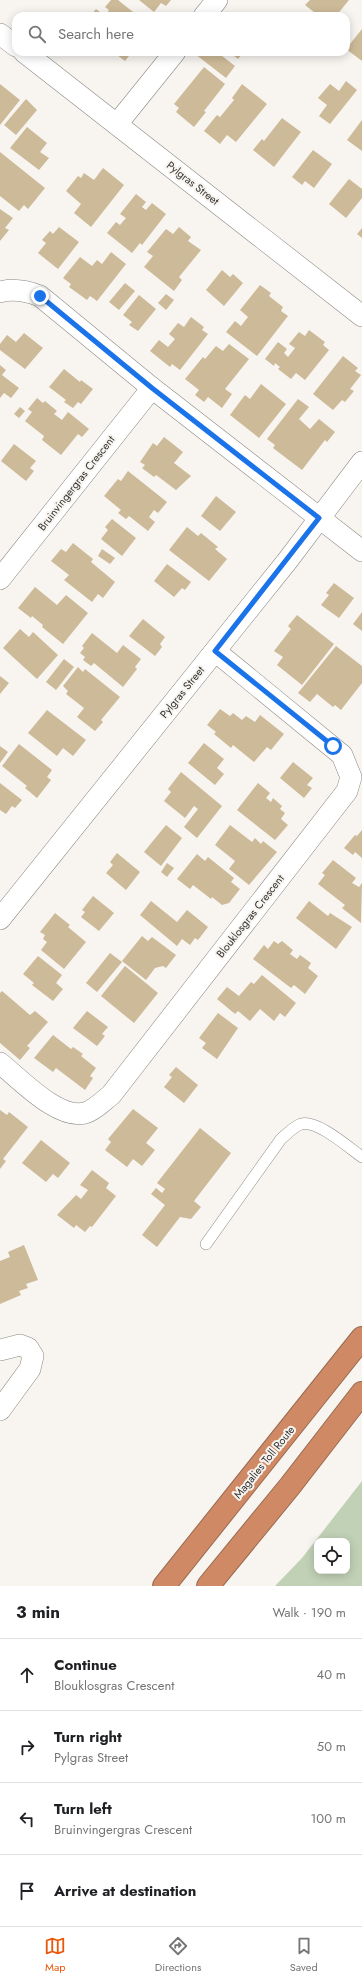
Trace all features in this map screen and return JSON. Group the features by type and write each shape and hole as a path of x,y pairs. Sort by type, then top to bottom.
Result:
{"highway":[{"name":"Magalies Toll Route","path":"164,1586 362,1338"},
{"path":"208,1586 290,1486 362,1393"}],"street":[{"path":"207,12 217,0"},
{"path":"0,34 12,43"},
{"name":"Pylgras Street","path":"29,56 362,316"},
{"path":"117,124 172,56"},
{"path":"0,292 8,290 24,290 40,296 152,388 362,551"},
{"name":"Bruinvingergras Crescent","path":"0,579 152,388"},
{"name":"Pylgras Street","path":"0,919 215,651 362,462"},
{"name":"Blouklosgras Crescent","path":"0,1063 55,1107 70,1113 85,1113 99,1105 110,1095 347,791 350,777 348,766 342,755 215,651"},
{"path":"0,1350 20,1345 28,1348 33,1356 30,1369 0,1410"}],"lane":[{"path":"206,1244 281,1139 300,1124 310,1124 322,1129 362,1157"}],"green space":[{"path":"362,1481 362,1586 275,1586 302,1558 314,1543 314,1574 350,1574 350,1538 318,1538"}],"building":[{"path":"111,0 118,0 133,12 108,12 109,10 105,7"},
{"path":"139,0 171,0 166,6 161,3 154,12"},
{"path":"310,0 349,0 339,12 314,12 305,5"},
{"path":"362,29 362,61 350,52 350,44"},
{"path":"118,56 129,56 125,61"},
{"path":"198,56 222,56 235,66 226,78"},
{"path":"204,67 225,84 204,111 206,112 194,127 176,112 179,108 174,104"},
{"path":"346,81 357,90 330,124 319,116 327,105 318,98 330,84 339,91"},
{"path":"0,84 20,100 0,125"},
{"path":"242,84 267,104 236,142 227,135 220,144 204,131 217,115 220,117 234,100 232,98"},
{"path":"26,99 37,110 16,135 4,125"},
{"path":"282,118 301,132 274,167 253,150 262,139 264,141"},
{"path":"362,120 362,151 347,140"},
{"path":"27,127 47,143 40,152 49,158 39,170 10,148"},
{"path":"313,150 332,164 314,188 305,181 302,185 292,177"},
{"path":"0,152 45,188 28,209 24,205 19,211 0,196"},
{"path":"103,168 124,185 91,227 74,213 81,204 66,191 78,176 81,178 84,173 94,180"},
{"path":"349,179 362,189 362,198 346,218 329,204"},
{"path":"136,194 146,202 142,207 146,210 152,203 166,214 142,245 140,243 132,253 107,233 116,222 120,225 126,218 120,214"},
{"path":"0,209 13,218 5,228 9,230 0,241"},
{"path":"59,227 79,242 58,269 38,253 46,243 42,240 50,231 53,234"},
{"path":"179,227 191,237 188,241 201,250 179,277 182,280 174,291 144,267 153,256 147,252 166,229 173,234"},
{"path":"362,228 362,238 357,234"},
{"path":"111,252 126,264 97,301 90,296 87,300 69,287 71,284 63,278 80,257 92,266 97,260 102,264"},
{"path":"222,270 230,277 233,274 243,283 224,306 206,290"},
{"path":"125,283 135,291 119,310 109,302"},
{"path":"260,285 271,293 269,296 283,307 281,311 288,316 257,356 226,332 235,321 241,326 248,317 240,310"},
{"path":"166,294 174,300 166,310 158,303"},
{"path":"139,295 156,309 138,331 129,325 132,322 123,315"},
{"path":"191,317 204,327 202,330 208,334 180,370 172,364 170,367 150,351 159,340 168,347 175,339 169,334 178,323 184,327"},
{"path":"309,330 325,342 323,345 329,350 305,380 296,373 291,379 278,369 280,367 275,363 274,366 265,359 278,342 287,349 284,353 288,357 295,348 289,344 299,332 305,336"},
{"path":"24,333 43,348 25,369 0,350 0,344 7,335 16,342"},
{"path":"229,344 249,359 225,389 232,394 222,408 208,397 204,402 195,395 199,390 185,379 203,357 205,359 216,346 223,351"},
{"path":"343,356 358,368 355,371 361,375 350,389 354,391 345,402 342,400 333,410 313,394"},
{"path":"0,365 6,370 2,375 19,388 11,398 4,393 0,398"},
{"path":"64,369 80,382 81,380 93,389 81,404 78,402 73,408 64,402 66,400 49,387"},
{"path":"261,384 286,404 259,438 230,415 245,395 250,399"},
{"path":"37,398 43,403 45,401 57,411 54,414 62,420 68,412 89,429 82,437 78,434 61,455 42,440 44,436 25,421 32,412 28,409"},
{"path":"298,399 309,407 299,419 310,429 319,419 335,432 327,442 325,440 302,470 273,448 275,445 267,439"},
{"path":"20,407 25,411 19,418 14,414"},
{"path":"164,437 183,452 174,463 191,476 176,490 156,475 154,477 142,468 145,465 140,462 153,443 157,446"},
{"path":"14,444 36,461 30,468 34,471 26,481 1,461"},
{"path":"128,471 167,502 158,513 154,510 149,517 155,522 148,531 129,516 126,519 118,513 121,510 104,496 118,479 121,481"},
{"path":"216,496 236,512 220,531 201,516"},
{"path":"112,519 136,538 122,556 101,539 108,530 105,527"},
{"path":"187,527 198,536 201,533 218,547 215,549 227,559 209,581 169,550"},
{"path":"73,543 93,559 91,562 115,582 103,598 98,594 92,602 64,580 69,575 51,561 61,549 66,552"},
{"path":"102,549 115,558 110,564 98,556"},
{"path":"167,564 191,582 185,590 182,588 174,597 154,581"},
{"path":"334,583 354,598 339,618 321,605 329,595 326,593"},
{"path":"35,587 57,605 66,595 88,613 63,644 42,627 43,625 32,616 31,618 18,608"},
{"path":"362,612 362,631 353,624"},
{"path":"297,615 334,644 302,685 277,665 283,657 274,651 291,629 288,626"},
{"path":"143,619 165,637 160,644 162,647 155,656 129,636"},
{"path":"20,629 29,637 33,632 58,655 37,679 3,648"},
{"path":"92,633 117,653 123,645 141,659 135,667 137,669 123,687 94,663 91,666 83,660 85,657 80,653 84,648 82,646"},
{"path":"336,646 362,666 362,683 341,710 335,705 333,707 317,694 310,702 298,693"},
{"path":"64,659 74,667 56,690 46,682"},
{"path":"78,667 83,672 85,669 120,697 101,720 103,722 95,731 77,717 84,708 66,694 68,691 63,686"},
{"path":"0,676 9,683 0,694"},
{"path":"220,709 230,716 233,713 242,720 246,716 255,722 260,715 284,734 271,750 267,747 254,762 233,745 231,748 214,734 216,732 207,725"},
{"path":"47,710 86,740 73,756 63,748 57,756 28,733"},
{"path":"204,743 224,759 217,768 224,774 215,785 188,763"},
{"path":"19,744 52,770 47,777 51,780 37,798 25,788 27,786 2,766"},
{"path":"0,746 8,752 0,763"},
{"path":"293,762 313,778 307,785 312,788 304,798 280,778"},
{"path":"181,772 222,806 197,838 184,827 198,809 194,806 185,818 164,801 171,792 168,789"},
{"path":"0,783 22,800 15,808 12,806 6,814 0,810"},
{"path":"258,783 270,793 266,798 271,802 273,798 282,806 280,809 285,813 281,819 288,825 275,840 237,810"},
{"path":"166,825 182,838 161,866 144,852"},
{"path":"230,825 252,842 255,838 261,844 263,841 277,852 249,885 229,869 235,861 215,845"},
{"path":"362,830 362,858 355,852 353,855 344,848 355,835 357,836"},
{"path":"117,853 140,872 126,890 106,873 113,865 110,862"},
{"path":"197,854 205,861 208,857 234,878 231,882 240,889 229,903 222,905 212,897 211,899 193,885 190,889 177,879"},
{"path":"333,860 356,878 352,883 359,887 362,883 361,923 342,908 345,905 318,884 325,875 322,873"},
{"path":"167,863 174,868 167,877 161,872"},
{"path":"93,896 114,913 99,931 81,917 85,912 82,910"},
{"path":"151,901 177,922 187,910 208,927 198,940 195,938 190,945 182,939 177,946 140,915"},
{"path":"309,901 328,916 330,913 352,927 336,949 296,918"},
{"path":"55,913 70,925 68,927 86,942 64,969 41,950 47,942 43,939 45,935 40,932"},
{"path":"142,936 148,941 152,937 176,955 166,968 163,966 155,968 146,980 122,961"},
{"path":"274,941 278,944 282,941 293,950 290,954 297,959 300,955 311,963 308,968 318,976 305,994 294,985 291,988 253,959 264,945 268,949"},
{"path":"110,953 122,962 97,992 86,983"},
{"path":"38,956 62,975 56,983 63,989 53,1001 32,985 34,983 23,974"},
{"path":"125,966 158,993 134,1023 101,996"},
{"path":"262,975 296,1003 285,1017 280,1013 274,1021 260,1009 250,1021 238,1011 235,1014 217,999 227,987 239,996 251,982 254,984"},
{"path":"2,991 30,1015 35,1011 48,1022 27,1046 30,1048 20,1060 0,1043 0,993"},
{"path":"87,1011 108,1027 102,1034 105,1036 97,1046 73,1028"},
{"path":"218,1013 238,1028 217,1059 202,1048 206,1043 199,1038"},
{"path":"53,1035 71,1049 73,1047 83,1054 81,1056 96,1068 90,1076 93,1078 85,1090 56,1068 53,1072 34,1058"},
{"path":"176,1067 198,1085 184,1103 164,1087 172,1077 169,1075"},
{"path":"133,1109 158,1128 146,1143 155,1150 142,1166 133,1159 127,1167 105,1150 111,1142 108,1139"},
{"path":"0,1110 7,1115 9,1112 28,1127 3,1159 6,1161 0,1169"},
{"path":"200,1128 231,1153 194,1201 201,1207 191,1219 180,1217 157,1247 142,1235 165,1205 151,1194 156,1188 162,1193 165,1189 157,1183"},
{"path":"41,1140 70,1163 58,1178 53,1174 46,1182 22,1163"},
{"path":"92,1170 109,1183 106,1188 116,1196 92,1227 90,1226 85,1232 76,1225 74,1228 57,1215 76,1195 81,1199 88,1190 80,1185"},
{"path":"24,1245 38,1280 26,1284 28,1288 19,1291 21,1295 0,1304 0,1261 10,1257 8,1252"}],"route":[{"path":"40,296 152,388 319,518 288,560 215,651 333,746"}]}
